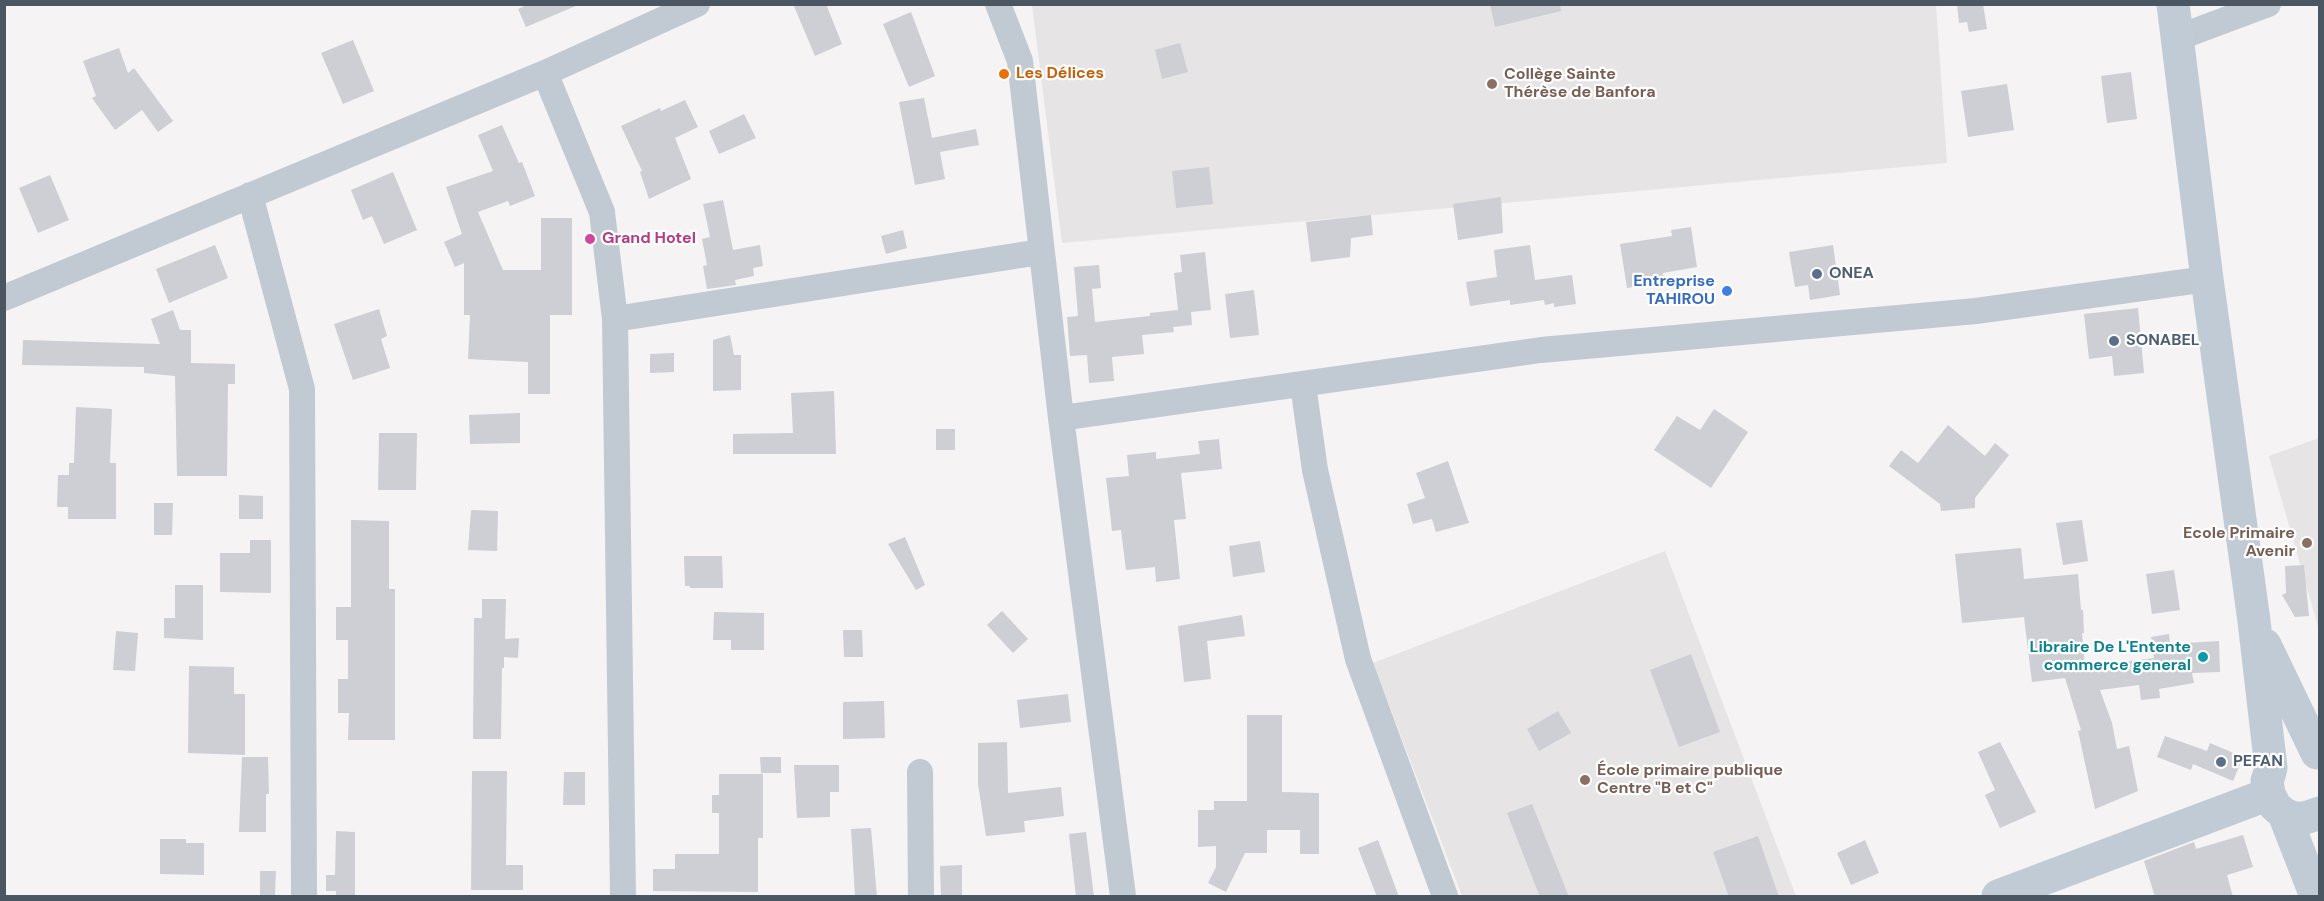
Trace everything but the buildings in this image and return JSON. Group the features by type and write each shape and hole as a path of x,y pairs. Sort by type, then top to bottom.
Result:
{"main road":[{"path":"2173,4 2275,792 2316,897"},
{"path":"2254,621 2318,754"},
{"path":"2318,754 2304,750 2291,751 2279,758 2275,792 2294,818 2305,818 2319,813"},
{"path":"1998,897 2275,792"}],"street":[{"path":"4,298 545,73 697,4"},
{"path":"998,4 1020,61 1040,252 1123,897"},
{"path":"2177,38 2268,4"},
{"path":"545,73 602,212 615,319 624,897"},
{"path":"250,195 302,389 304,897"},
{"path":"615,319 1040,252"},
{"path":"1061,418 1541,350 1976,311 2207,279"},
{"path":"1303,385 1315,470 1358,659 1445,897"},
{"path":"920,771 921,897"}],"shaded area":[{"name":"Collège Sainte Thérèse de Banfora","path":"1032,5 1936,5 1947,163 1062,243"},
{"name":"Ecole Primaire Avenir","path":"2319,438 2319,630 2269,456"},
{"name":"École primaire publique Centre \"B et C\"","path":"1665,551 1796,896 1462,896 1373,663"}],"place":[{"name":"Les Délices","path":"1004,74"},
{"name":"Collège Sainte Thérèse de Banfora","path":"1492,84"},
{"name":"Grand Hotel","path":"590,239"},
{"name":"ONEA","path":"1817,274"},
{"name":"Entreprise TAHIROU","path":"1727,291"},
{"name":"SONABEL","path":"2114,341"},
{"name":"Ecole Primaire Avenir","path":"2307,543"},
{"name":"Libraire De L'Entente commerce general","path":"2203,657"},
{"name":"PEFAN","path":"2221,762"},
{"name":"École primaire publique Centre \"B et C\"","path":"1585,780"}]}
